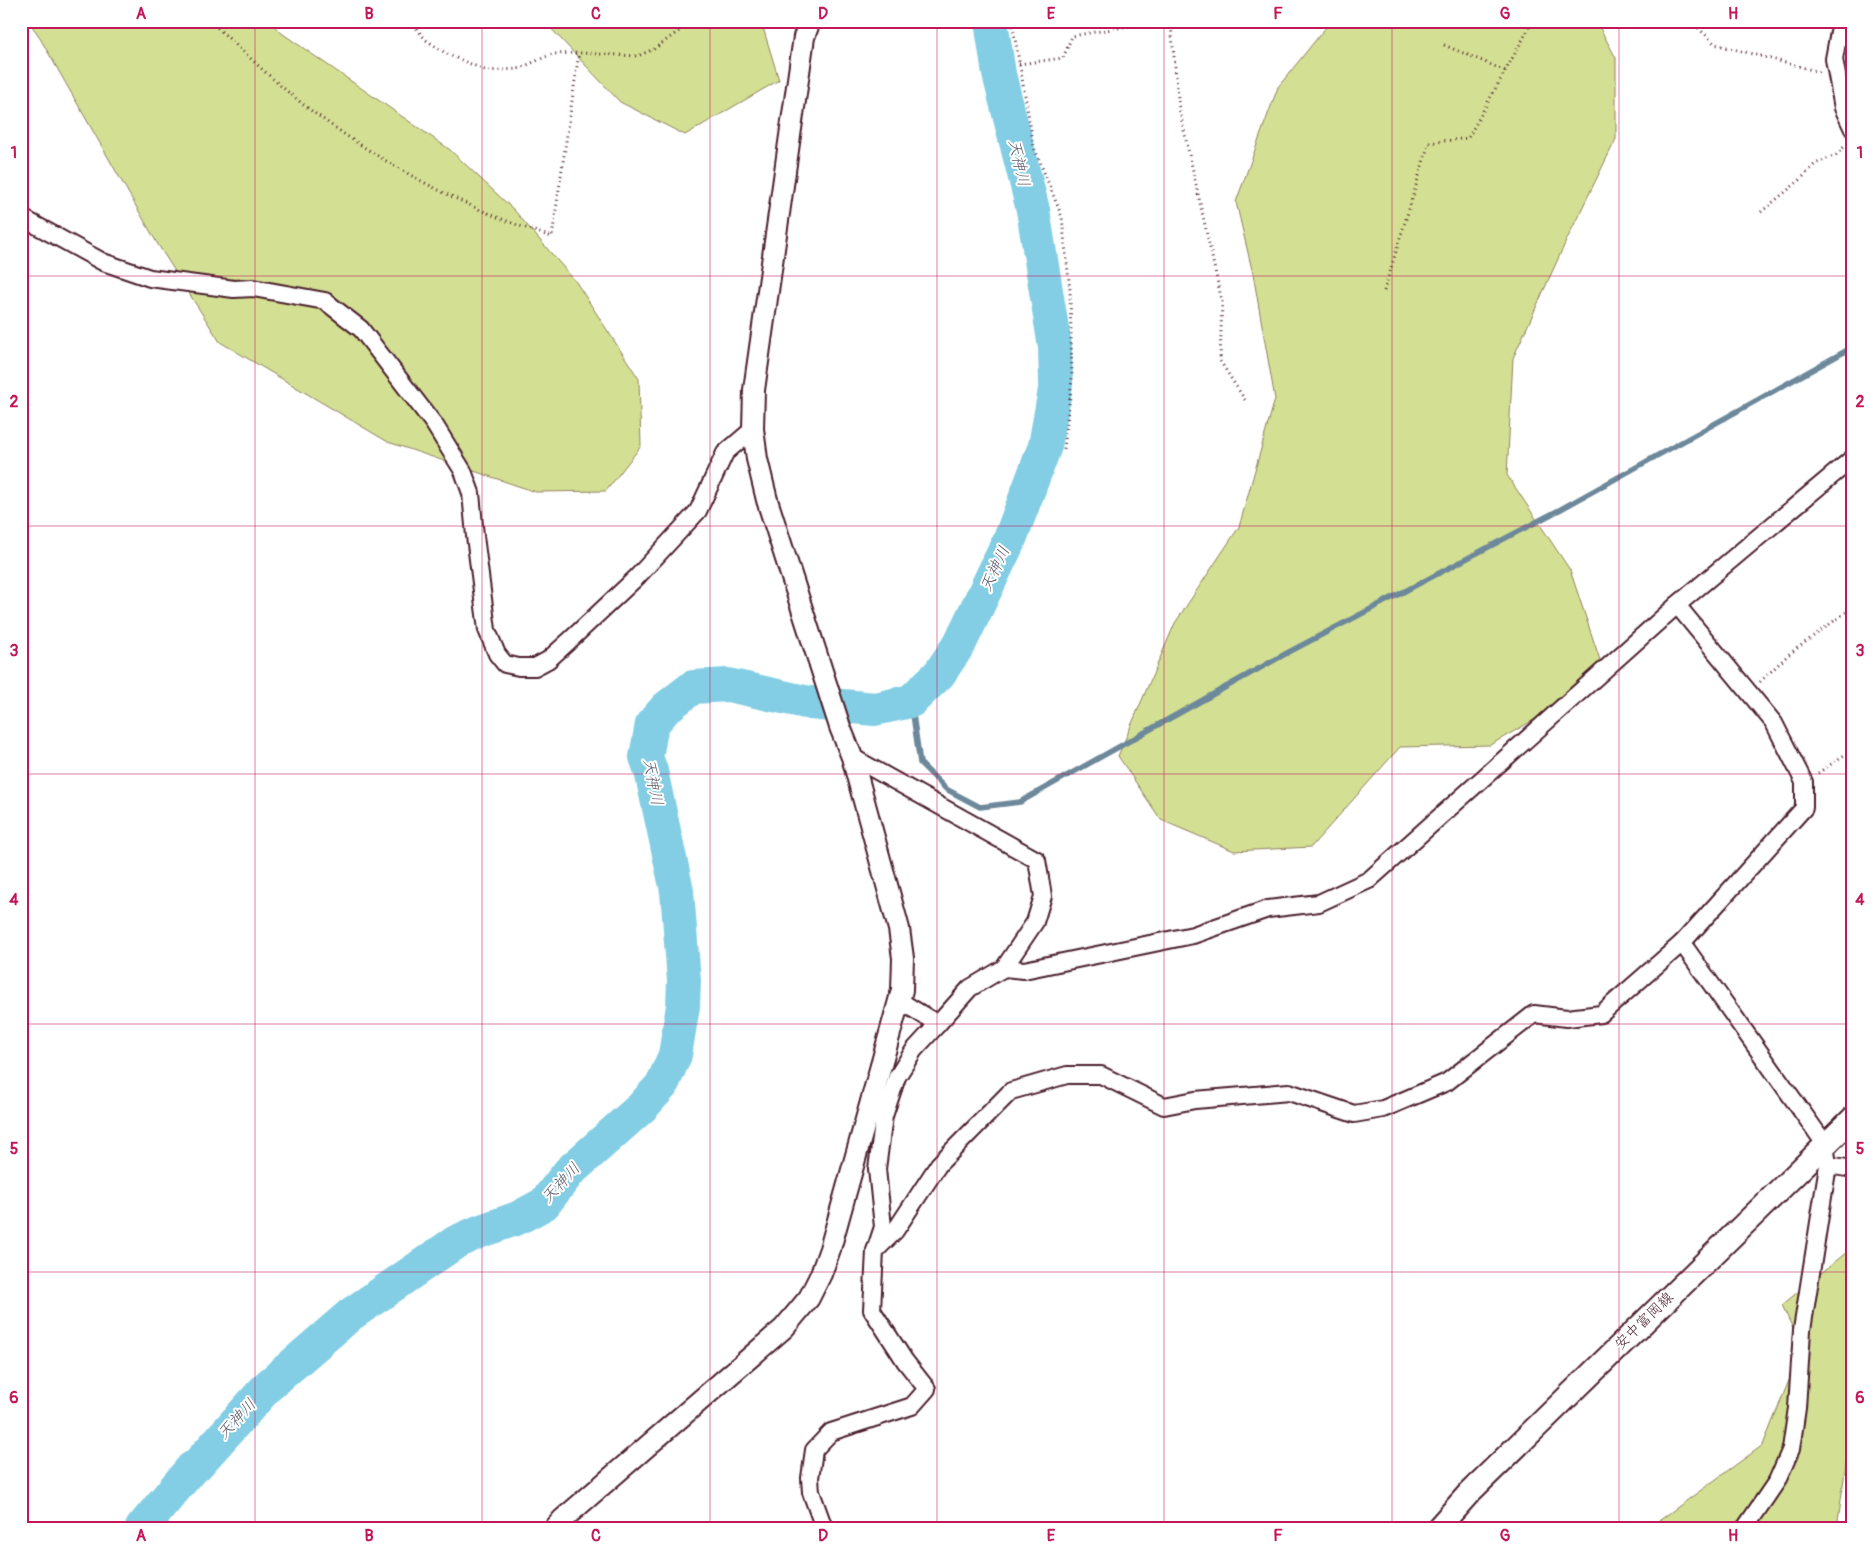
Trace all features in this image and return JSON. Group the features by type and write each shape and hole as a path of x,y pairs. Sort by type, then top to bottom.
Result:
{"main road":[{"name":"安中富岡線","path":"1438,1528 1470,1492 1827,1154 1853,1118"}],"street":[{"path":"555,1528 563,1519 784,1328 808,1298 821,1274 830,1249 902,990 903,958 899,928 852,756 840,727 767,500 757,459 753,429 754,390 758,361 804,37 810,21"},
{"path":"1840,21 1834,59 1850,136"},
{"path":"21,217 103,262 150,278 234,289 254,288 325,301 361,329 434,424 464,471 471,493 487,630 497,654 505,664 519,667 535,667 548,660 637,577 698,511 725,453 753,429"},
{"path":"1004,968 1024,970 1194,935 1268,909 1318,903 1370,880 1677,606 1853,458"},
{"path":"875,1251 895,1231 939,1164 1011,1090 1067,1075 1101,1075 1164,1106 1195,1100 1289,1092 1354,1114 1383,1109 1447,1082 1534,1014 1567,1018 1601,1014 1682,943 1804,808 1804,782 1774,722 1677,606"},
{"path":"824,1528 811,1492 810,1478 814,1450 831,1432 912,1406 927,1389 905,1362 872,1310 875,1251 883,1227 877,1169 884,1116 898,1077 914,1050 970,988 1004,968 1035,922 1043,896 1037,860 852,756"},
{"path":"1682,943 1827,1154 1853,1169"},
{"path":"900,1001 938,1024"},
{"path":"1745,1528 1777,1481 1791,1449 1797,1408 1802,1330 1827,1154"}],"path":[{"path":"210,21 268,76 369,152 446,193 515,225 552,237 579,53"},
{"path":"410,21 426,40 448,54 487,71 518,69 552,54 579,53 638,56 654,49 693,21"},
{"path":"1012,21 1034,147 1062,217 1070,290 1072,379 1064,449"},
{"path":"1384,290 1429,143 1468,138 1533,21"},
{"path":"1691,21 1715,44 1837,77"},
{"path":"1019,64 1063,58 1072,36 1152,22 1172,23 1179,108 1222,302 1220,361 1245,400"},
{"path":"1444,45 1506,71"},
{"path":"1761,212 1800,180 1815,164 1836,155 1850,136"},
{"path":"1749,693 1788,655 1853,607"},
{"path":"1804,782 1853,749"}],"green space":[{"path":"28,21 268,21 283,34 449,149 514,210 576,282 639,379 641,446 606,491 536,492 388,442 220,342 157,243 37,33"},
{"path":"544,21 761,21 779,80 685,135 620,102"},
{"path":"1331,21 1596,21 1616,58 1616,139 1568,237 1513,358 1507,475 1570,570 1600,660 1574,697 1490,745 1400,747 1311,847 1234,851 1161,820 1118,756 1175,623 1239,527 1275,399 1253,274 1236,202 1278,87"},
{"path":"1853,1247 1853,1430 1849,1443 1837,1528 1649,1528 1763,1445 1802,1348 1782,1305"}],"waterway":[{"name":"天神川","path":"142,1528 192,1468 196,1466 268,1386 350,1315 456,1242 518,1218 544,1204 569,1172 642,1107 662,1085 675,1055 683,1006 684,981 677,891 651,771 646,757 652,724 666,708 693,687 728,685 810,703 875,709 911,701 939,674 960,643 1010,539 1045,446 1056,384 1055,347 1033,210 999,74 991,21"},
{"path":"911,701 920,763 946,789 980,807 1020,802 1287,653 1561,509 1853,347"}]}
